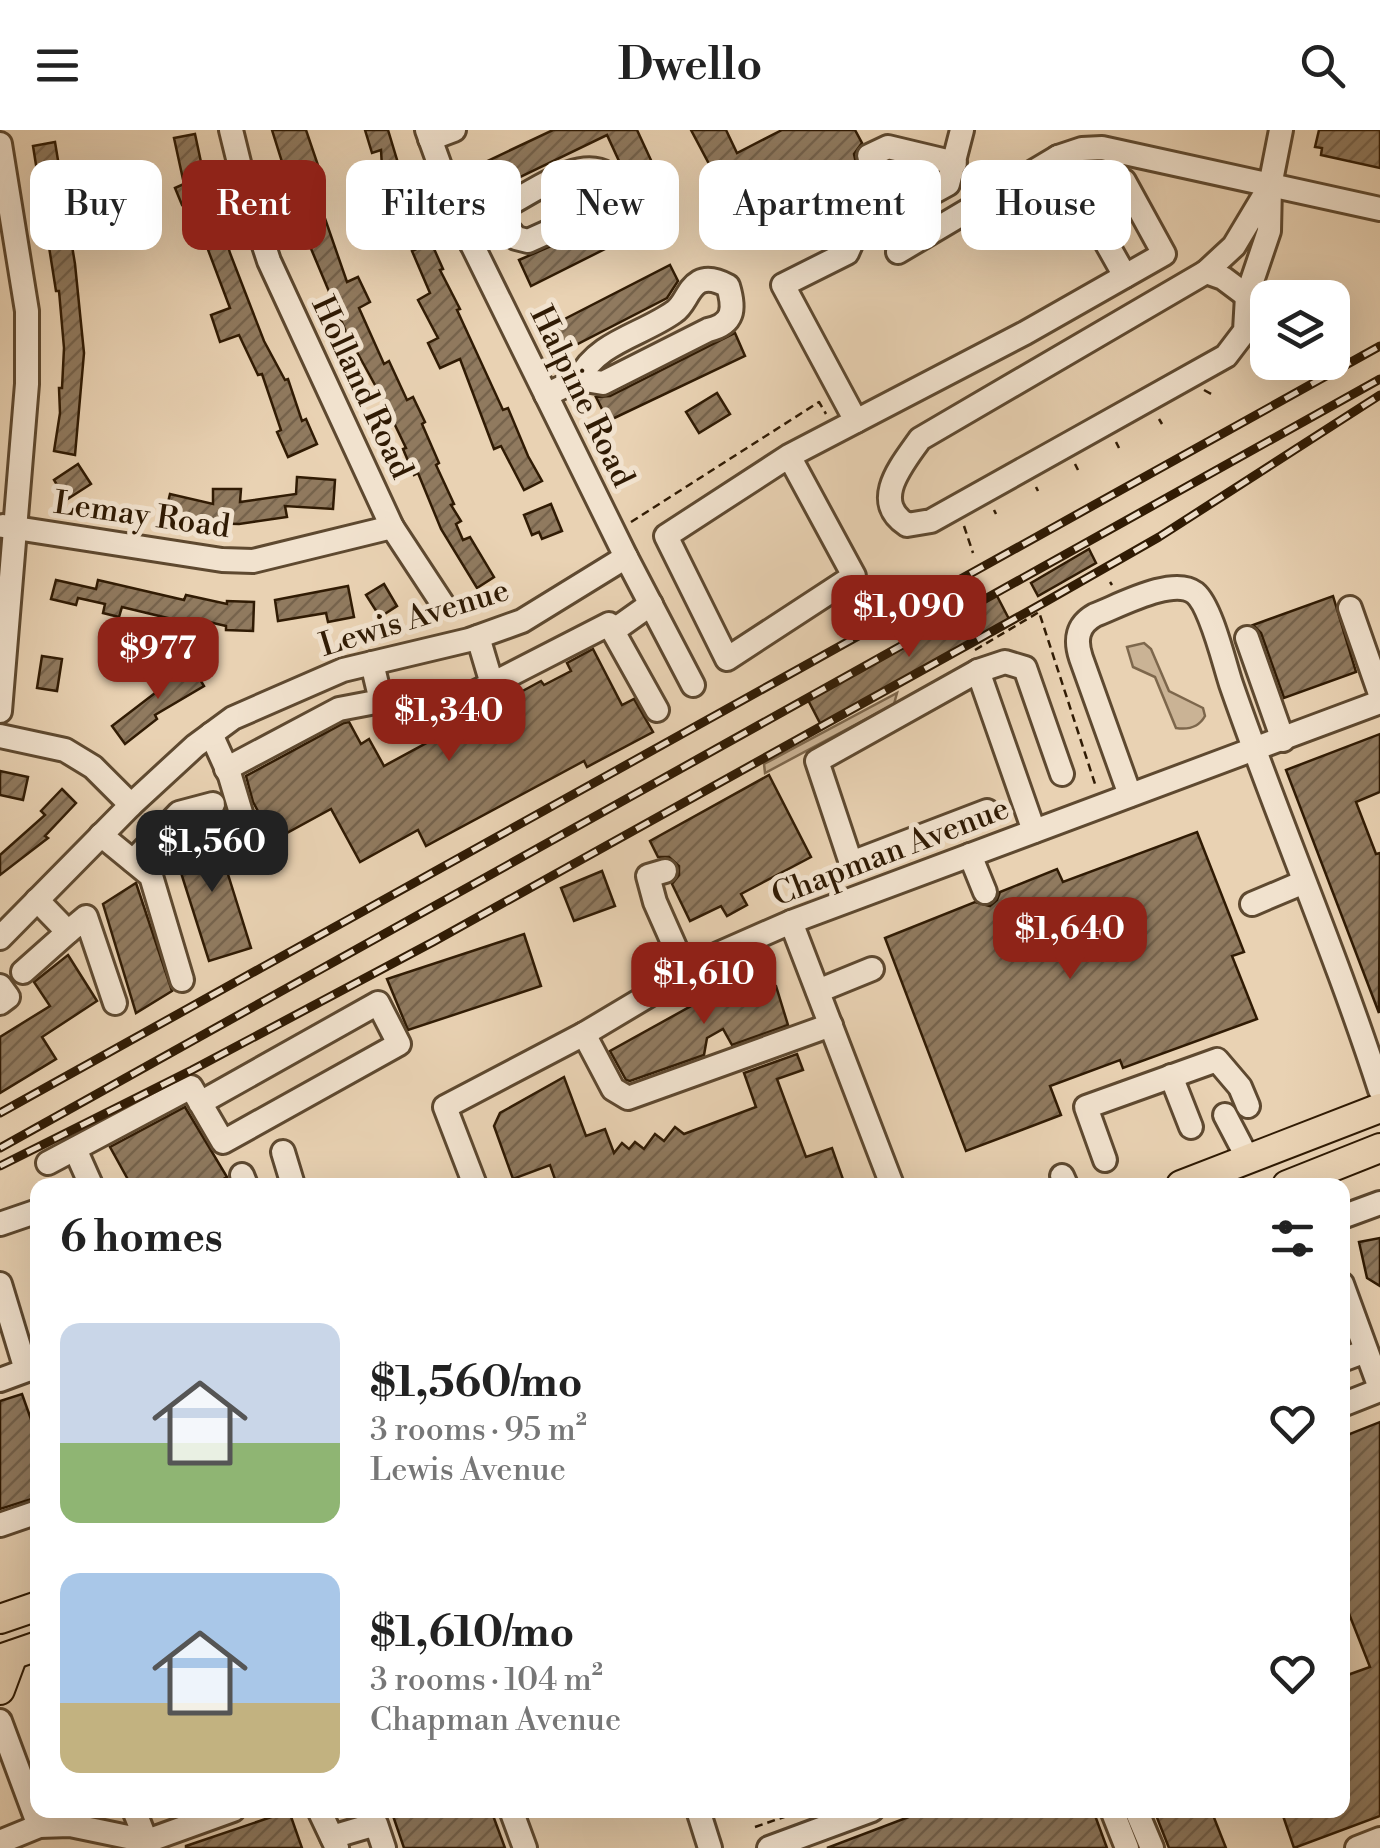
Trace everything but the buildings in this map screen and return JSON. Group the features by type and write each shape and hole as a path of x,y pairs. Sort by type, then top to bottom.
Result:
{"main road":[{"path":"1199,1178 1380,1108"},
{"path":"1353,1158 1380,1129"},
{"path":"1304,1178 1380,1148"},
{"path":"0,1619 30,1609"},
{"path":"0,1690 17,1653"}],"street":[{"name":"Holland Road","path":"231,130 269,261 392,527 442,603"},
{"path":"428,134 454,130"},
{"path":"856,421 783,285 846,253 855,235 948,184 962,130"},
{"path":"1270,186 1234,246 1206,272 920,440 899,468 889,491 890,508 897,519 907,525 931,521 1226,356 1245,331 1247,296 1269,230 1270,186 1281,130"},
{"name":"Halpine Road","path":"428,134 438,160"},
{"path":"0,144 26,310 27,384 7,527 0,711"},
{"path":"868,156 888,147 955,163"},
{"path":"898,252 1058,158 1082,149 1102,148 1380,208"},
{"path":"1058,158 1125,276"},
{"path":"788,456 854,576 726,660 666,536 788,456 1164,254 1131,193"},
{"name":"Halpine Road","path":"474,250 688,675 644,686"},
{"path":"1206,272 1223,278 1247,296"},
{"path":"546,395 579,378 592,357 672,314 685,304 691,289 700,281 717,280 728,286 734,304 731,318 723,327 708,330 604,383 579,378"},
{"name":"Lemay Road","path":"7,527 222,560 253,561 392,527"},
{"name":"Lewis Avenue","path":"0,938 131,805 233,718 343,670 478,636 522,620 626,558"},
{"path":"1130,795 1077,638 1090,618 1161,590 1181,587 1200,599 1380,1090"},
{"path":"613,630 651,604"},
{"path":"1350,608 1380,694"},
{"path":"226,768 339,709 380,701 455,702 609,624 658,710"},
{"path":"478,636 492,684"},
{"path":"1246,638 1283,740"},
{"path":"987,810 851,863 817,761 978,671 1005,662 1025,668 1062,774"},
{"path":"372,663 380,701"},
{"path":"978,671 1034,831"},
{"path":"276,697 290,734"},
{"name":"Chapman Avenue","path":"472,1178 445,1108 584,1034 718,954 791,922 1380,702"},
{"path":"211,734 250,846"},
{"path":"0,736 65,750 94,768 131,805"},
{"path":"133,861 179,813 213,804"},
{"path":"101,835 151,876 182,980"},
{"path":"970,855 985,892"},
{"path":"665,871 648,876 654,902 686,972"},
{"path":"1252,904 1304,882"},
{"path":"37,900 68,932"},
{"path":"23,972 86,917 114,1003"},
{"path":"791,922 889,1178"},
{"path":"818,991 872,970"},
{"path":"0,986 8,997 0,1003"},
{"path":"48,1164 190,1086 200,1103 223,1142 399,1044 378,1004 200,1103"},
{"path":"584,1034 614,1089 628,1098 831,1025"},
{"path":"1105,1160 1086,1107 1216,1060 1240,1087 1248,1106"},
{"path":"1171,1076 1191,1127"},
{"path":"1224,1114 1248,1159"},
{"path":"75,1150 89,1178"},
{"path":"283,1152 291,1178"},
{"path":"1350,1214 1380,1202"},
{"path":"0,1224 30,1214"},
{"path":"1,1294 30,1363"},
{"path":"1350,1300 1368,1337 1380,1389 1350,1402"},
{"path":"0,1380 30,1369"},
{"path":"0,1524 30,1515"},
{"path":"0,1721 30,1802"},
{"path":"36,1818 39,1826"},
{"path":"137,1818 148,1844"},
{"path":"1,1838 39,1826 70,1825 148,1844 190,1837 220,1818"},
{"path":"323,1818 335,1842 376,1824 384,1848"},
{"path":"514,1818 525,1848"},
{"path":"701,1818 710,1848"},
{"path":"769,1848 850,1818"},
{"path":"1115,1818 1128,1848"},
{"path":"1139,1818 1152,1848"},
{"path":"1356,1848 1380,1839"}],"path":[{"path":"624,526 819,402 832,424"},
{"path":"1159,419 1162,424"},
{"path":"1116,442 1119,448"},
{"path":"1075,464 1078,470"},
{"path":"963,522 972,553"},
{"path":"1002,634 1039,612 1096,784"},
{"path":"1082,744 1088,742"},
{"path":"755,1827 781,1818"}],"shaded area":[{"path":"1144,643 1151,649 1169,691 1203,708 1205,716 1197,725 1176,728 1155,677 1133,667 1127,647"},
{"path":"897,693 894,704 765,773 764,764"}],"railway":[{"path":"0,1113 1380,346"},
{"path":"0,1148 1380,379"},
{"path":"0,1166 433,942 1045,602 1159,537 1380,395"}]}
